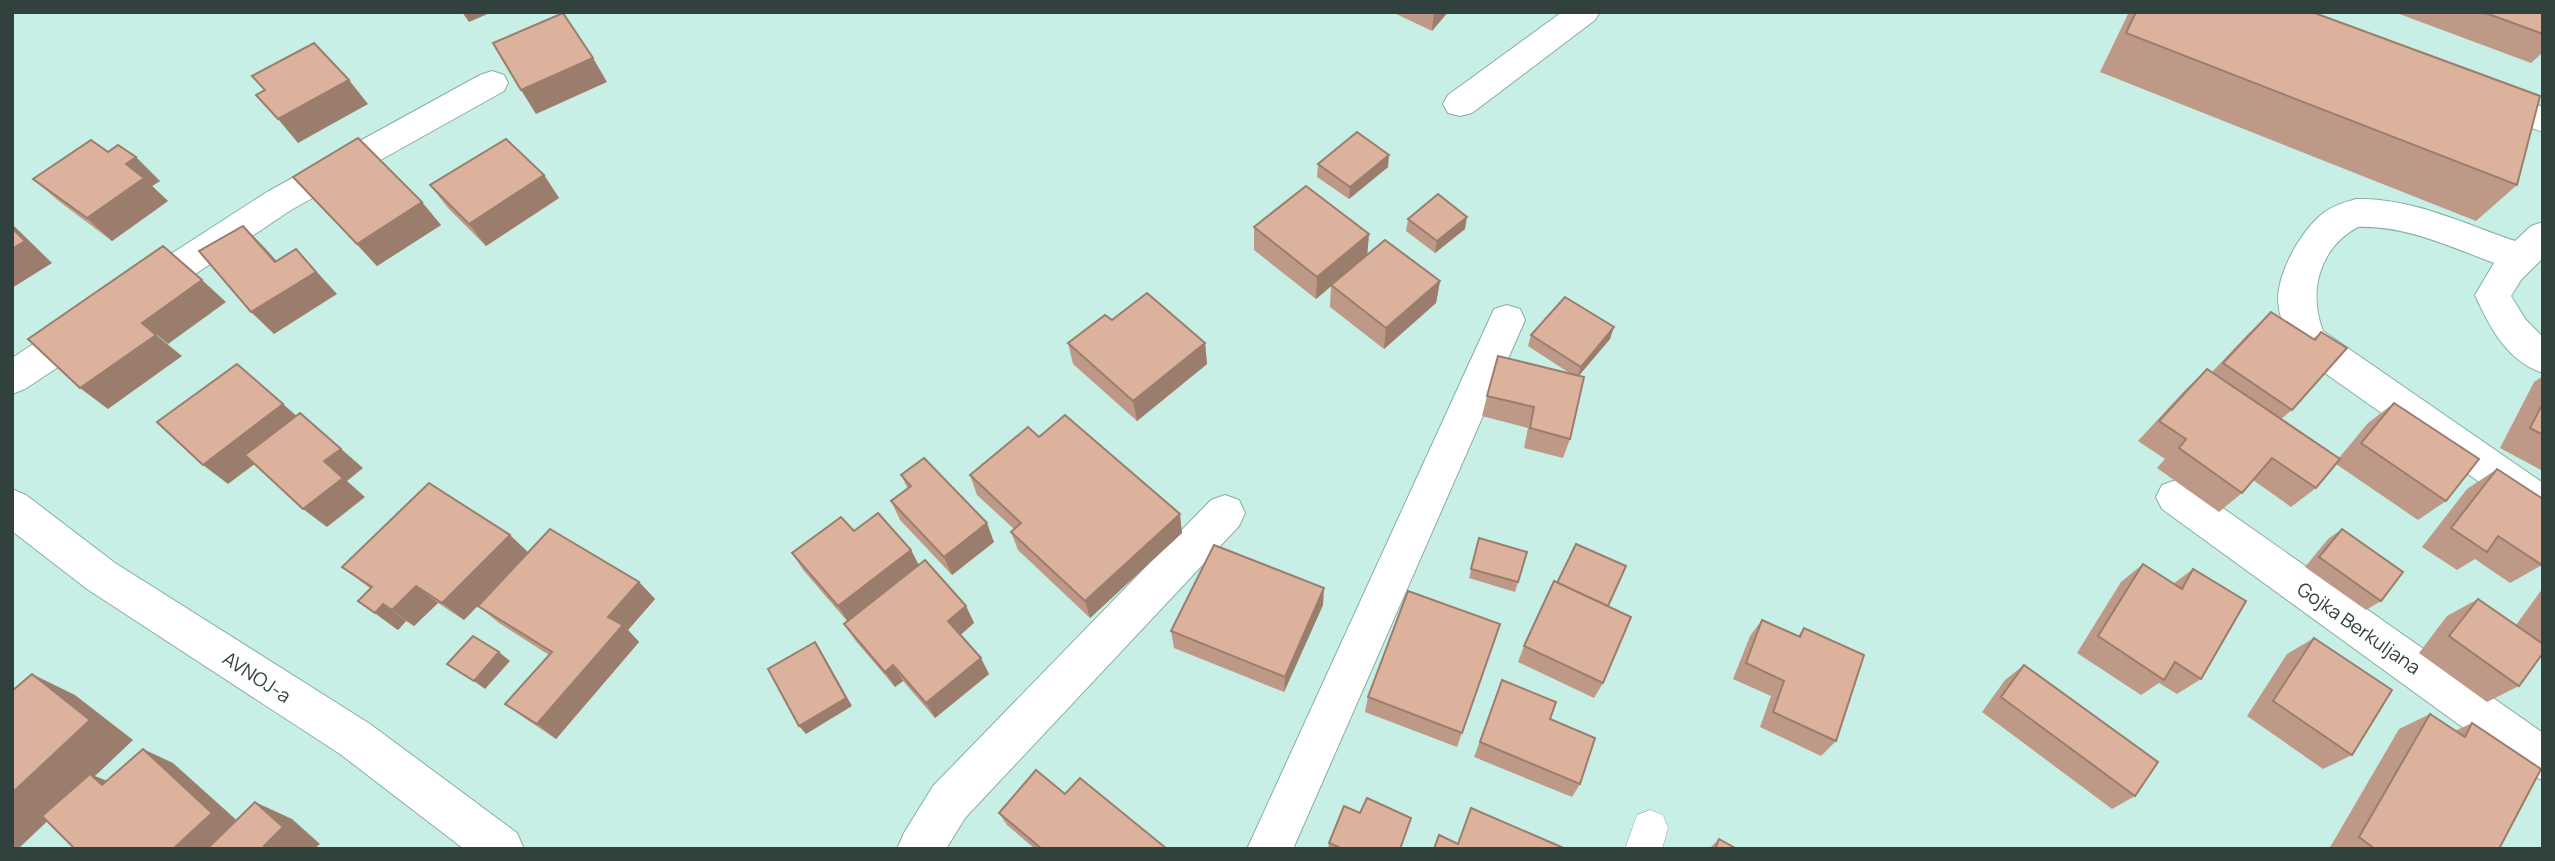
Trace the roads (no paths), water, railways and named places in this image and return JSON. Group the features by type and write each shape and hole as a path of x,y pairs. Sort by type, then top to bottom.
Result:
{"street":[{"path":"1460,104 1584,12"},
{"path":"12,378 279,201 492,83"},
{"path":"2453,84 2543,120"},
{"path":"2532,247 2391,214 2367,211 2353,213 2332,224 2312,253 2296,286 2297,311 2308,341 2543,505"},
{"path":"2532,247 2508,270 2493,295 2503,319 2523,345 2543,358"},
{"path":"1270,849 1507,320"},
{"name":"Gojka Berkuljana","path":"2175,497 2543,759"},
{"name":"AVNOJ-a","path":"12,507 101,576 355,739 501,849"},
{"path":"920,849 949,802 1225,513"}]}
